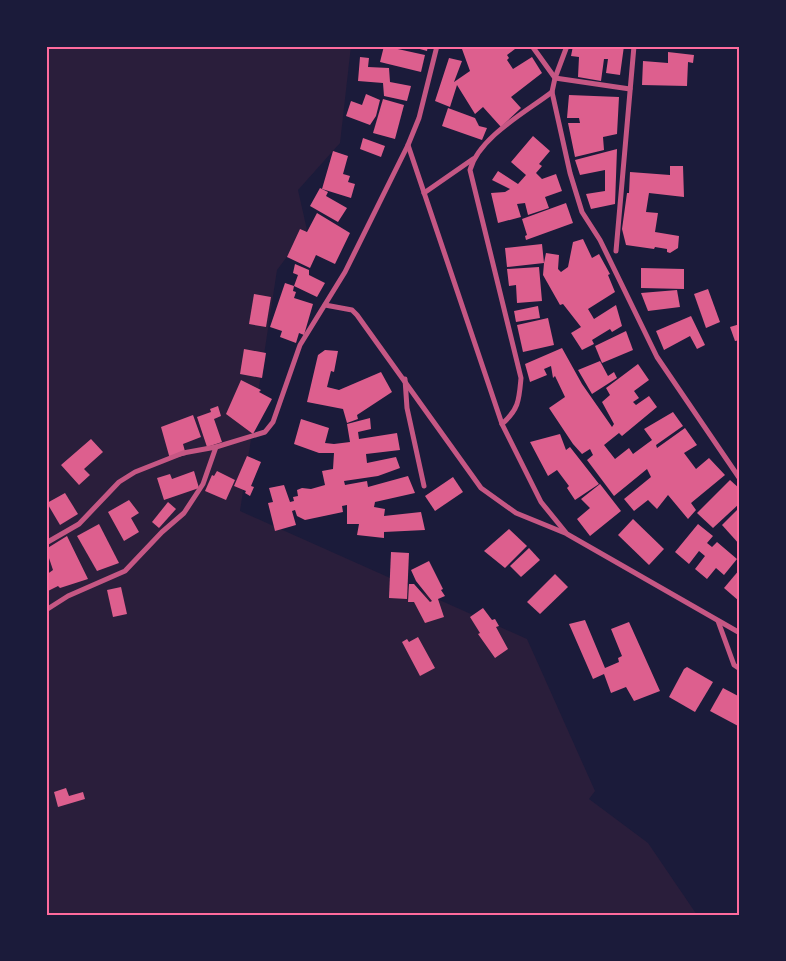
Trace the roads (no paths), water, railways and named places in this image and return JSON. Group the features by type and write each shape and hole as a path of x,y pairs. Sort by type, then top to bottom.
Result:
{"street":[{"path":"46,543 79,524 118,482 135,472 183,453 216,447 265,432 273,422 294,357 345,272 408,146 419,118 437,46"},
{"path":"532,46 556,78 630,89"},
{"path":"567,46 552,92 570,174 582,212 600,240 657,357 740,479"},
{"path":"616,251 634,46"},
{"path":"424,193 473,159 493,136 552,92"},
{"path":"408,146 502,424 541,502 567,534"},
{"path":"473,159 470,170 473,184 491,248 520,378 518,403 514,414 502,424"},
{"path":"325,305 352,310 357,315 405,379 481,488 516,512 567,534 740,633"},
{"path":"405,379 406,408 424,486"},
{"path":"46,610 68,596 125,571 162,532 184,513 203,484 216,447"},
{"path":"718,620 734,665 740,669"}]}
